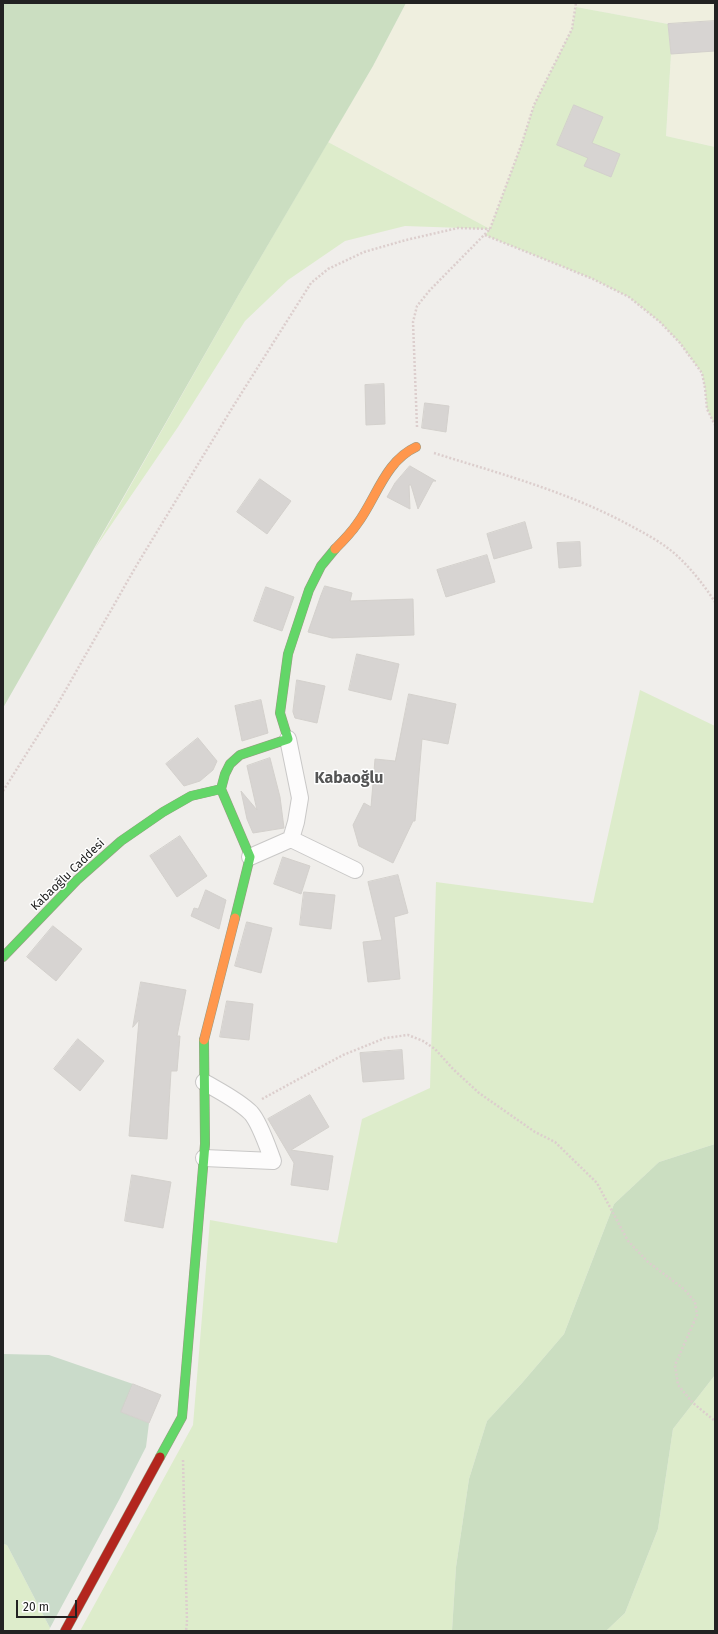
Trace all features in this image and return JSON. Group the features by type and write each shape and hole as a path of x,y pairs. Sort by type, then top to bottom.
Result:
{"street":[{"path":"250,858 291,839 296,822 300,798 288,739 280,713 288,654 309,590 321,566 358,523 385,476 407,451 416,447"},
{"path":"65,1631 182,1417 204,1158 203,1044 250,858 221,789 224,774 230,764 240,755 288,739"},
{"name":"Kabaoğlu Caddesi","path":"3,958 77,880 121,841 163,812 191,796 221,789"},
{"path":"291,839 355,870"},
{"path":"204,1082 234,1100 252,1114 265,1139 273,1161 204,1158"}],"path":[{"path":"576,3 572,28 534,104 522,143 490,230 430,290 417,306 413,322 417,406 416,447 542,487 583,502 615,517 654,538 675,554 691,570 715,602"},
{"path":"3,791 56,707 135,568 234,405 311,283 328,270 364,252 406,240 458,228 490,230"},
{"path":"485,235 593,278 629,297 660,322 680,343 702,373 707,409 715,425"},
{"path":"246,1108 343,1055 385,1038 408,1035 423,1041 435,1049 453,1069 485,1098 535,1132 555,1142 597,1183 628,1241 648,1262 684,1290 695,1302 697,1315 675,1365 678,1385 693,1403 715,1421"},
{"path":"183,1457 186,1631"}],"green space":[{"path":"3,3 406,3 373,66 238,296 3,708"},
{"path":"406,3 715,3 715,147 666,136 671,54 668,24 576,7 572,29 534,105 522,143 490,229 328,142 373,66"},
{"path":"576,7 668,24 671,54 666,136 715,147 715,425 707,409 702,373 680,343 660,322 629,297 593,279 485,235 490,229 522,143 534,105 572,29"},
{"path":"328,142 490,229 405,226 345,241 288,280 245,321 178,427 94,550 238,296"},
{"path":"640,690 715,726 715,1144 659,1162 614,1204 564,1334 487,1421 469,1479 456,1567 452,1631 80,1631 193,1425 210,1220 337,1243 362,1119 430,1088 436,882 593,903"},
{"path":"715,1144 715,1375 673,1429 658,1529 625,1613 606,1631 452,1631 456,1567 469,1479 487,1421 564,1334 614,1204 659,1162"},
{"path":"3,1354 49,1355 133,1384 122,1412 149,1423 146,1447 50,1628 7,1545 3,1544"},
{"path":"715,1375 715,1631 606,1631 625,1613 658,1529 673,1429"},
{"path":"3,1544 7,1545 50,1628 49,1631 3,1631"}],"building":[{"path":"715,21 715,51 671,54 668,24"},
{"path":"574,105 603,117 592,143 620,154 611,177 584,166 588,158 557,145"},
{"path":"384,384 385,424 366,425 365,385"},
{"path":"425,403 449,406 446,432 422,428"},
{"path":"410,466 436,481 433,481 418,509 411,485 409,485 410,509 387,497 395,483"},
{"path":"260,479 291,501 267,534 237,512"},
{"path":"525,522 532,548 494,559 487,534"},
{"path":"580,542 581,566 559,568 557,543"},
{"path":"487,555 495,582 446,597 437,570"},
{"path":"325,586 352,593 350,601 413,599 414,635 332,638 308,632"},
{"path":"266,587 294,597 282,631 254,621"},
{"path":"357,654 399,664 391,700 349,690"},
{"path":"297,680 325,686 317,723 295,718 293,712"},
{"path":"409,694 456,704 448,744 422,739 415,821 413,821 393,863 359,846 353,825 364,803 371,807 375,759 395,761"},
{"path":"261,700 268,733 242,741 235,706"},
{"path":"198,738 217,761 213,770 200,781 184,786 166,764"},
{"path":"270,758 280,797 284,828 253,833 247,819 241,791 257,810 247,766"},
{"path":"180,836 207,876 177,897 150,856"},
{"path":"283,857 310,866 301,894 274,884"},
{"path":"398,875 408,913 394,917 400,979 368,982 363,942 382,940 368,882"},
{"path":"206,890 226,900 219,929 191,916 194,908 198,909"},
{"path":"304,892 335,895 331,929 300,925"},
{"path":"247,922 272,928 261,973 235,966"},
{"path":"53,926 82,949 56,981 27,957"},
{"path":"141,982 186,990 177,1036 180,1036 177,1071 171,1071 167,1139 129,1136 139,1020 133,1027"},
{"path":"227,1001 253,1004 249,1040 220,1037"},
{"path":"78,1039 104,1061 80,1091 54,1069"},
{"path":"402,1050 404,1079 363,1082 360,1053"},
{"path":"310,1095 329,1127 291,1150 333,1156 328,1190 291,1185 294,1163 268,1119"},
{"path":"132,1175 171,1182 163,1228 125,1221"},
{"path":"133,1384 161,1395 149,1423 121,1412"}],"traffic: fast":[{"path":"235,918 250,857 221,789 225,774 230,764 240,755 288,739 280,713 288,654 309,590 321,566 335,549"},
{"path":"3,957 77,880 121,841 163,812 191,796 221,789"},
{"path":"160,1457 182,1417 205,1144 204,1040"}],"traffic: slow":[{"path":"335,549 350,534 364,514 382,481 396,461 405,453 416,447"},
{"path":"204,1040 235,918"}],"traffic: jam":[{"path":"65,1631 160,1457"}],"district":[{"name":"Kabaoğlu","path":"349,779"}]}
